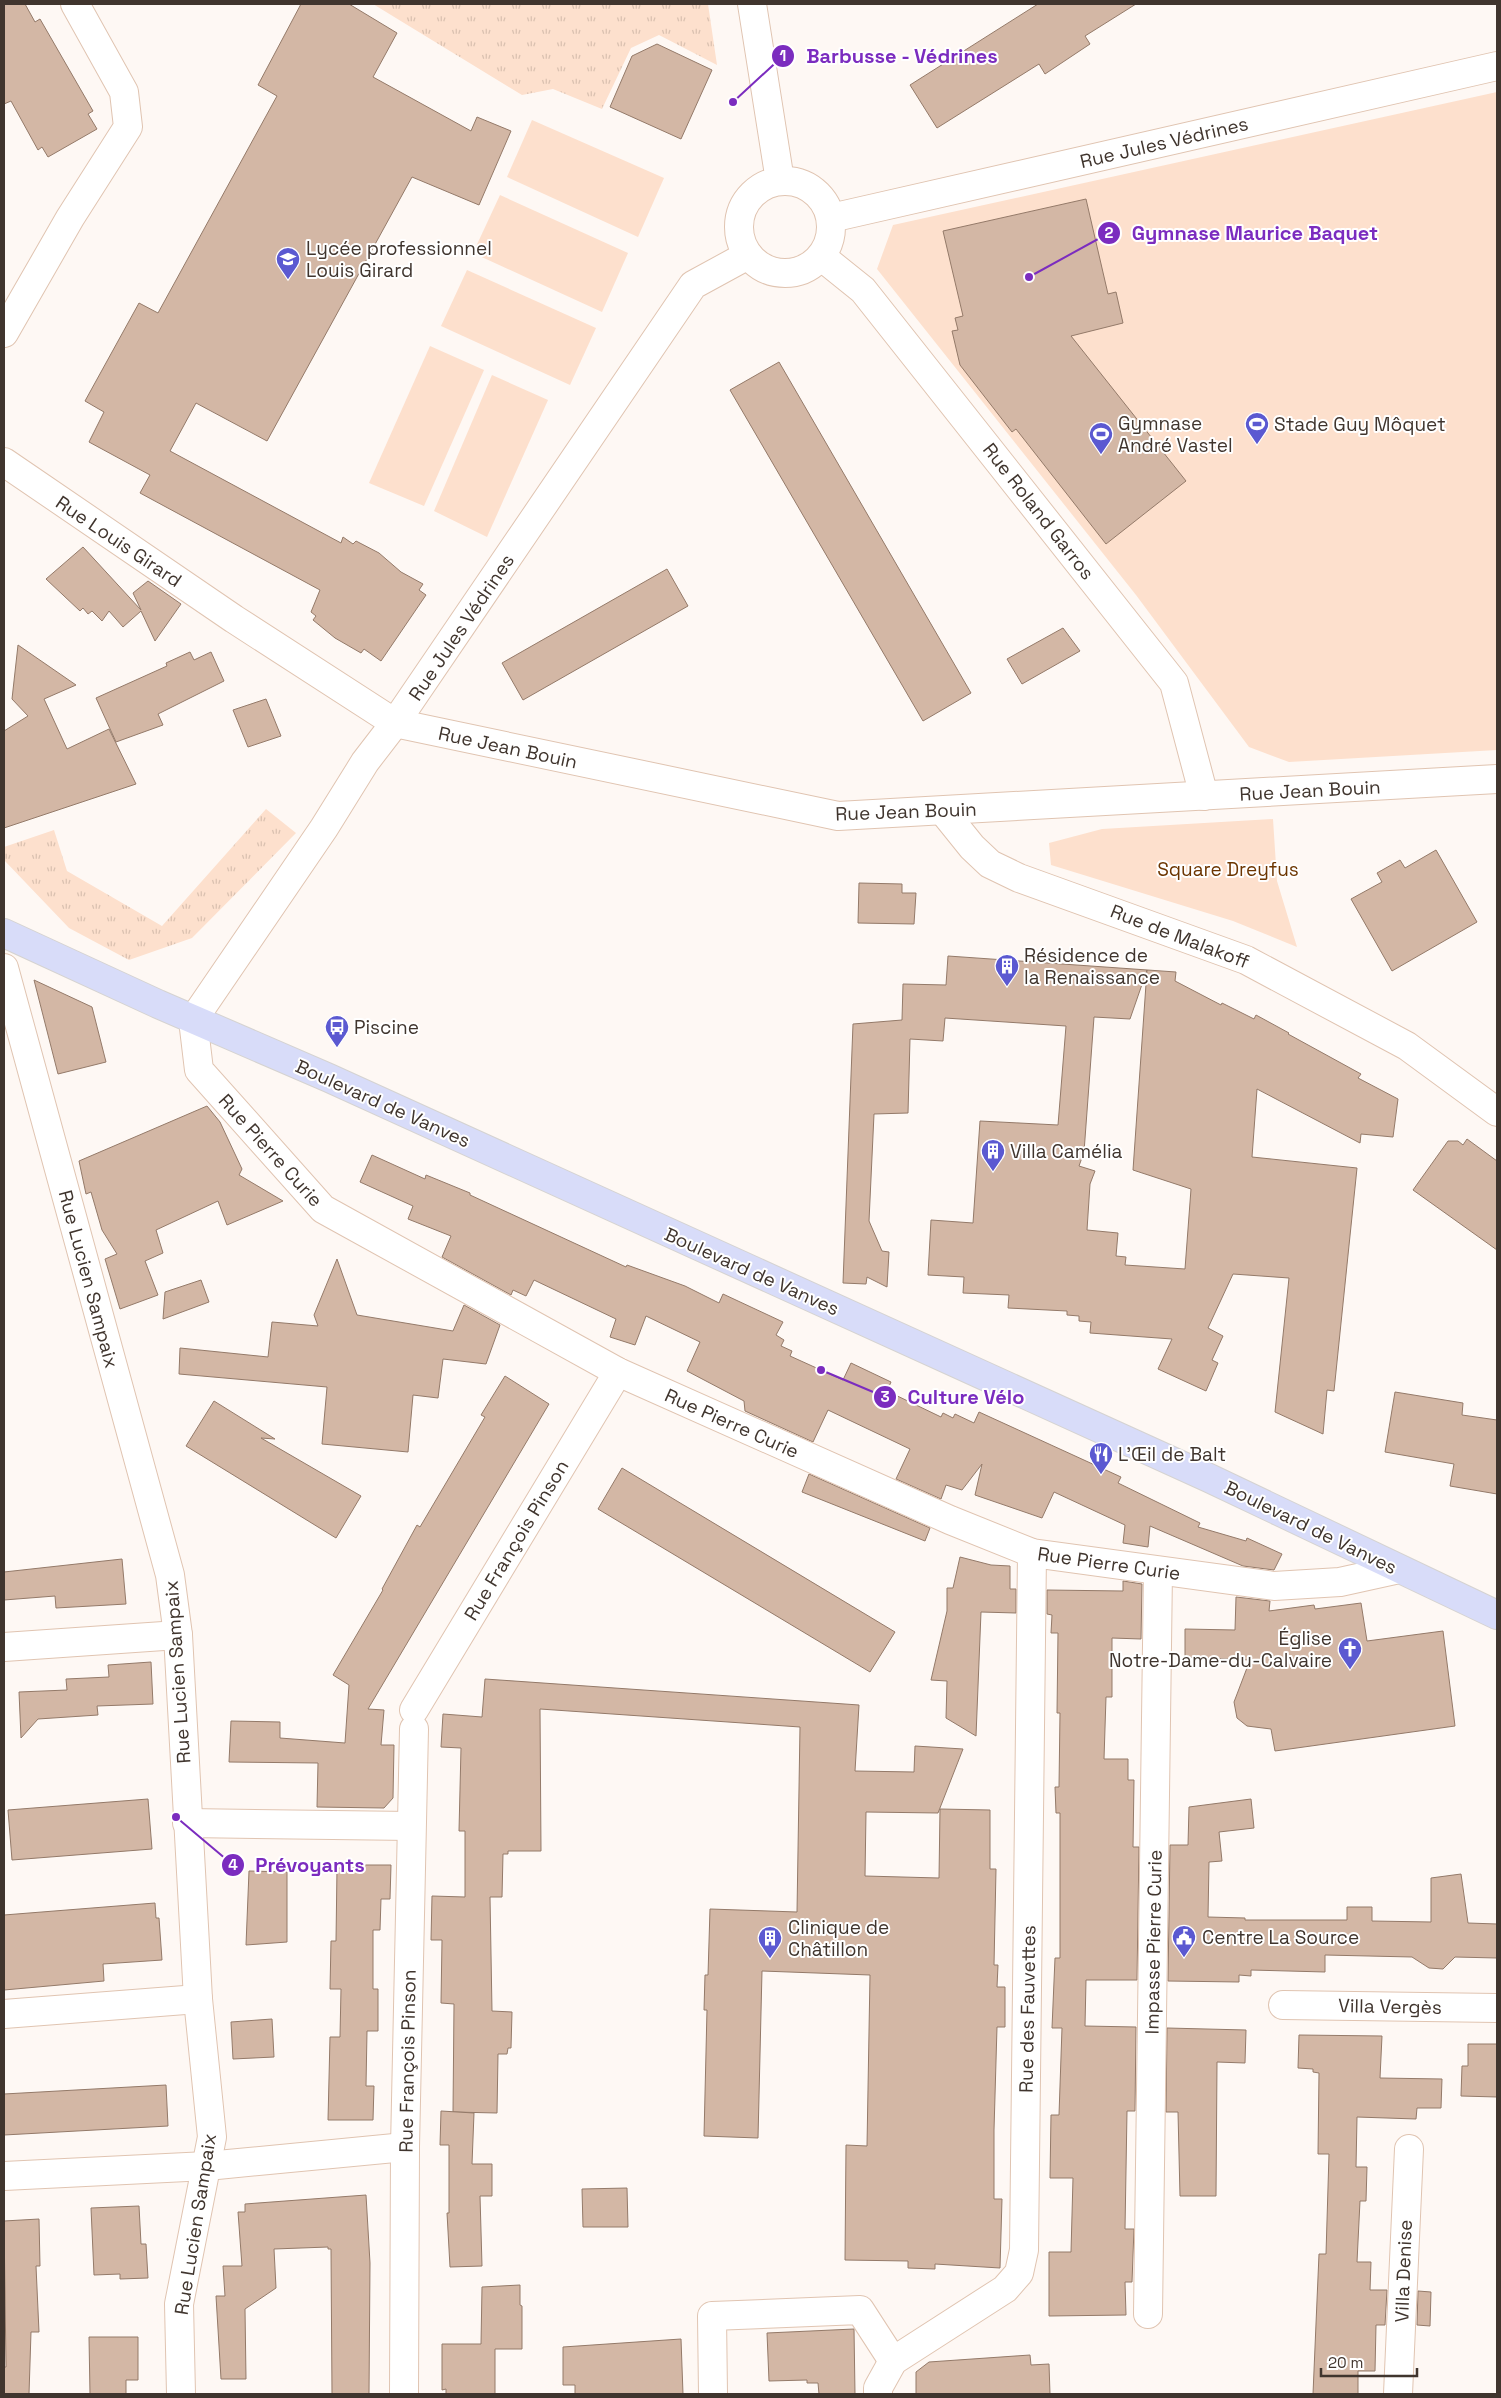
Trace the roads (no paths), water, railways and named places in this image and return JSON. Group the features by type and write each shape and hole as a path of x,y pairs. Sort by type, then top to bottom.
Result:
{"main road":[{"name":"Boulevard de Vanves","path":"4,933 194,1020 329,1078 1209,1478 1497,1615"}],"street":[{"path":"4,333 70,218 128,127 124,92 75,4"},
{"path":"752,4 780,181"},
{"name":"Rue Jules Védrines","path":"831,218 1497,66"},
{"path":"780,181 793,181 815,191 826,203 831,218 830,240 822,257 804,269 786,274 770,271 756,263 748,255 740,236 741,212 749,198 762,187 780,181"},
{"name":"Rue Jules Védrines","path":"194,1020 324,828 365,762 395,724 693,285 748,255"},
{"name":"Rue Roland Garros","path":"822,257 863,290 1174,683 1204,796"},
{"name":"Rue Louis Girard","path":"4,462 234,619"},
{"name":"Rue Jean Bouin","path":"234,619 395,724 838,816 1497,779"},
{"name":"Rue de Malakoff","path":"943,810 972,847 990,864 1019,878 1246,960 1407,1046 1497,1112"},
{"name":"Rue Lucien Sampaix","path":"4,968 170,1575 178,1635 198,1999 212,2137 179,2304 181,2394"},
{"name":"Rue Pierre Curie","path":"194,1020 199,1070 323,1209 618,1372 950,1520 1032,1553 1274,1586 1340,1582 1399,1569"},
{"name":"Rue François Pinson","path":"404,2394 405,2147 414,1719 618,1372"},
{"name":"Rue des Fauvettes","path":"878,2394 878,2388 893,2361 924,2339 1006,2289 1019,2273 1024,2250 1032,1553"},
{"name":"Impasse Pierre Curie","path":"1148,2314 1158,1571"},
{"path":"4,1647 178,1635"},
{"path":"187,1823 411,1826"},
{"path":"4,2014 198,1999"},
{"name":"Villa Vergès","path":"1283,2005 1497,2008"},
{"path":"4,2176 206,2166 405,2147"},
{"name":"Villa Denise","path":"1398,2394 1409,2149"},
{"path":"713,2394 712,2316 860,2310 893,2361"}],"place":[{"name":"Barbusse - Védrines","path":"733,102"},
{"name":"Gymnase Maurice Baquet","path":"1029,277"},
{"name":"Lycée professionnel Louis Girard","path":"288,280"},
{"name":"Stade Guy Môquet","path":"1257,445"},
{"name":"Gymnase André Vastel","path":"1101,455"},
{"name":"Résidence de la Renaissance","path":"1007,987"},
{"name":"Piscine","path":"337,1048"},
{"name":"Villa Camélia","path":"993,1172"},
{"name":"Culture Vélo","path":"821,1370"},
{"name":"L'Œil de Balt","path":"1101,1475"},
{"name":"Église Notre-Dame-du-Calvaire","path":"1350,1670"},
{"name":"Prévoyants","path":"176,1817"},
{"name":"Centre La Source","path":"1184,1958"},
{"name":"Clinique de Châtillon","path":"770,1959"}],"park label":[{"name":"Square Dreyfus","path":"1228,869"}]}
